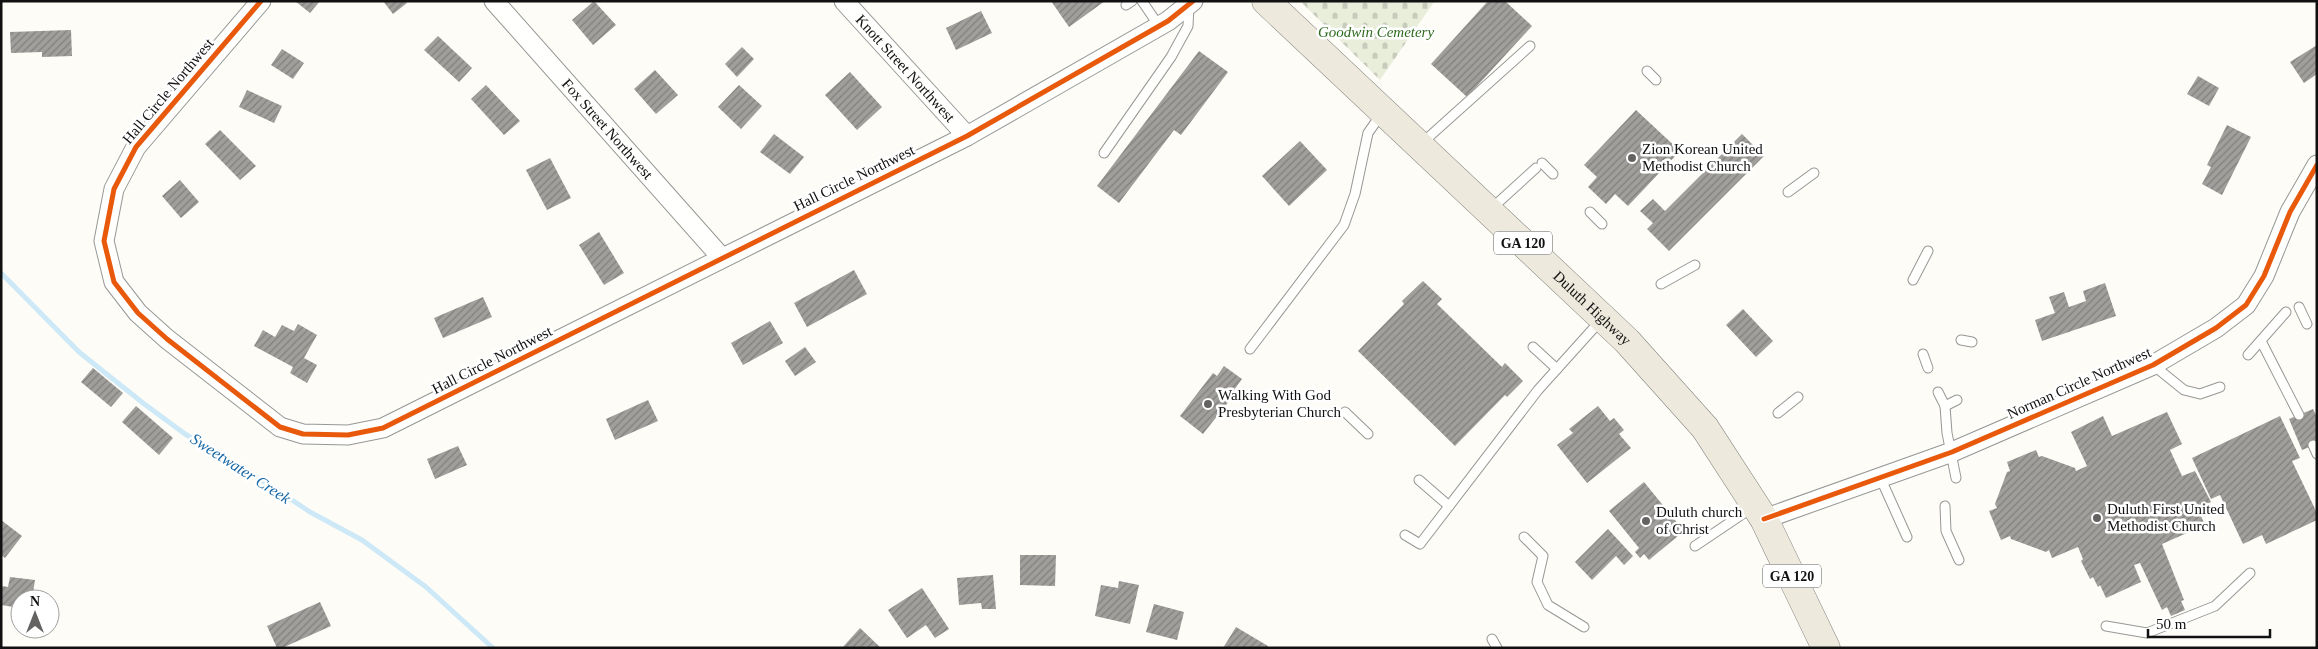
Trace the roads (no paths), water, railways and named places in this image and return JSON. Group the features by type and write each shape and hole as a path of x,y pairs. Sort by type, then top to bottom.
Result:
{"main road":[{"name":"Duluth Highway","path":"1266,1 1627,341 1705,428 1760,512 1826,648"}],"street":[{"name":"Hall Circle Northwest","path":"261,1 136,147 114,189 104,241 114,282 138,313 214,377 280,427 303,434 348,435 383,428 967,136 1158,26 1191,3"},
{"name":"Fox Street Northwest","path":"494,1 722,258"},
{"name":"Knott Street Northwest","path":"844,1 967,136"},
{"name":"Norman Circle Northwest","path":"1760,512 1880,477 1952,452 2153,365 2216,328 2246,305 2264,276 2290,212 2317,164"}],"lane":[{"path":"1142,1 1158,26"},
{"path":"1104,153 1171,57 1188,26 1191,3"},
{"path":"1419,146 1530,46"},
{"path":"1647,71 1656,80"},
{"path":"1250,349 1344,225 1355,194 1368,133 1383,112"},
{"path":"1489,210 1539,165 1553,174"},
{"path":"1788,192 1814,173"},
{"path":"1590,212 1602,224"},
{"path":"1913,280 1928,251"},
{"path":"1661,284 1694,265"},
{"path":"2299,307 2307,324"},
{"path":"2248,355 2286,312"},
{"path":"1405,536 1420,544 1538,390 1603,318"},
{"path":"1961,340 1972,342"},
{"path":"2261,341 2299,414"},
{"path":"1533,347 1556,369"},
{"path":"1923,354 1928,368"},
{"path":"2153,365 2184,390 2200,394 2220,387"},
{"path":"1938,392 1945,406 1947,433 1956,478"},
{"path":"1778,413 1798,397"},
{"path":"1945,406 1957,400"},
{"path":"1345,412 1368,434"},
{"path":"1880,477 1907,537"},
{"path":"1419,480 1448,506"},
{"path":"1945,506 1946,531 1959,560"},
{"path":"1695,546 1760,512"},
{"path":"1524,537 1543,556 1538,582 1548,605 1584,627"},
{"path":"2106,626 2147,633 2215,606 2250,573"},
{"path":"1492,639 1497,648"}],"waterway":[{"name":"Sweetwater Creek","path":"1,273 79,352 143,403 185,434 310,512 362,540 426,587 493,648"}],"place":[{"name":"Zion Korean United Methodist Church","path":"1632,158"},
{"name":"Walking With God Presbyterian Church","path":"1208,404"},
{"name":"Duluth First United Methodist Church","path":"2097,518"},
{"name":"Duluth church of Christ","path":"1646,521"}],"park label":[{"name":"Goodwin Cemetery","path":"1376,32"}]}
